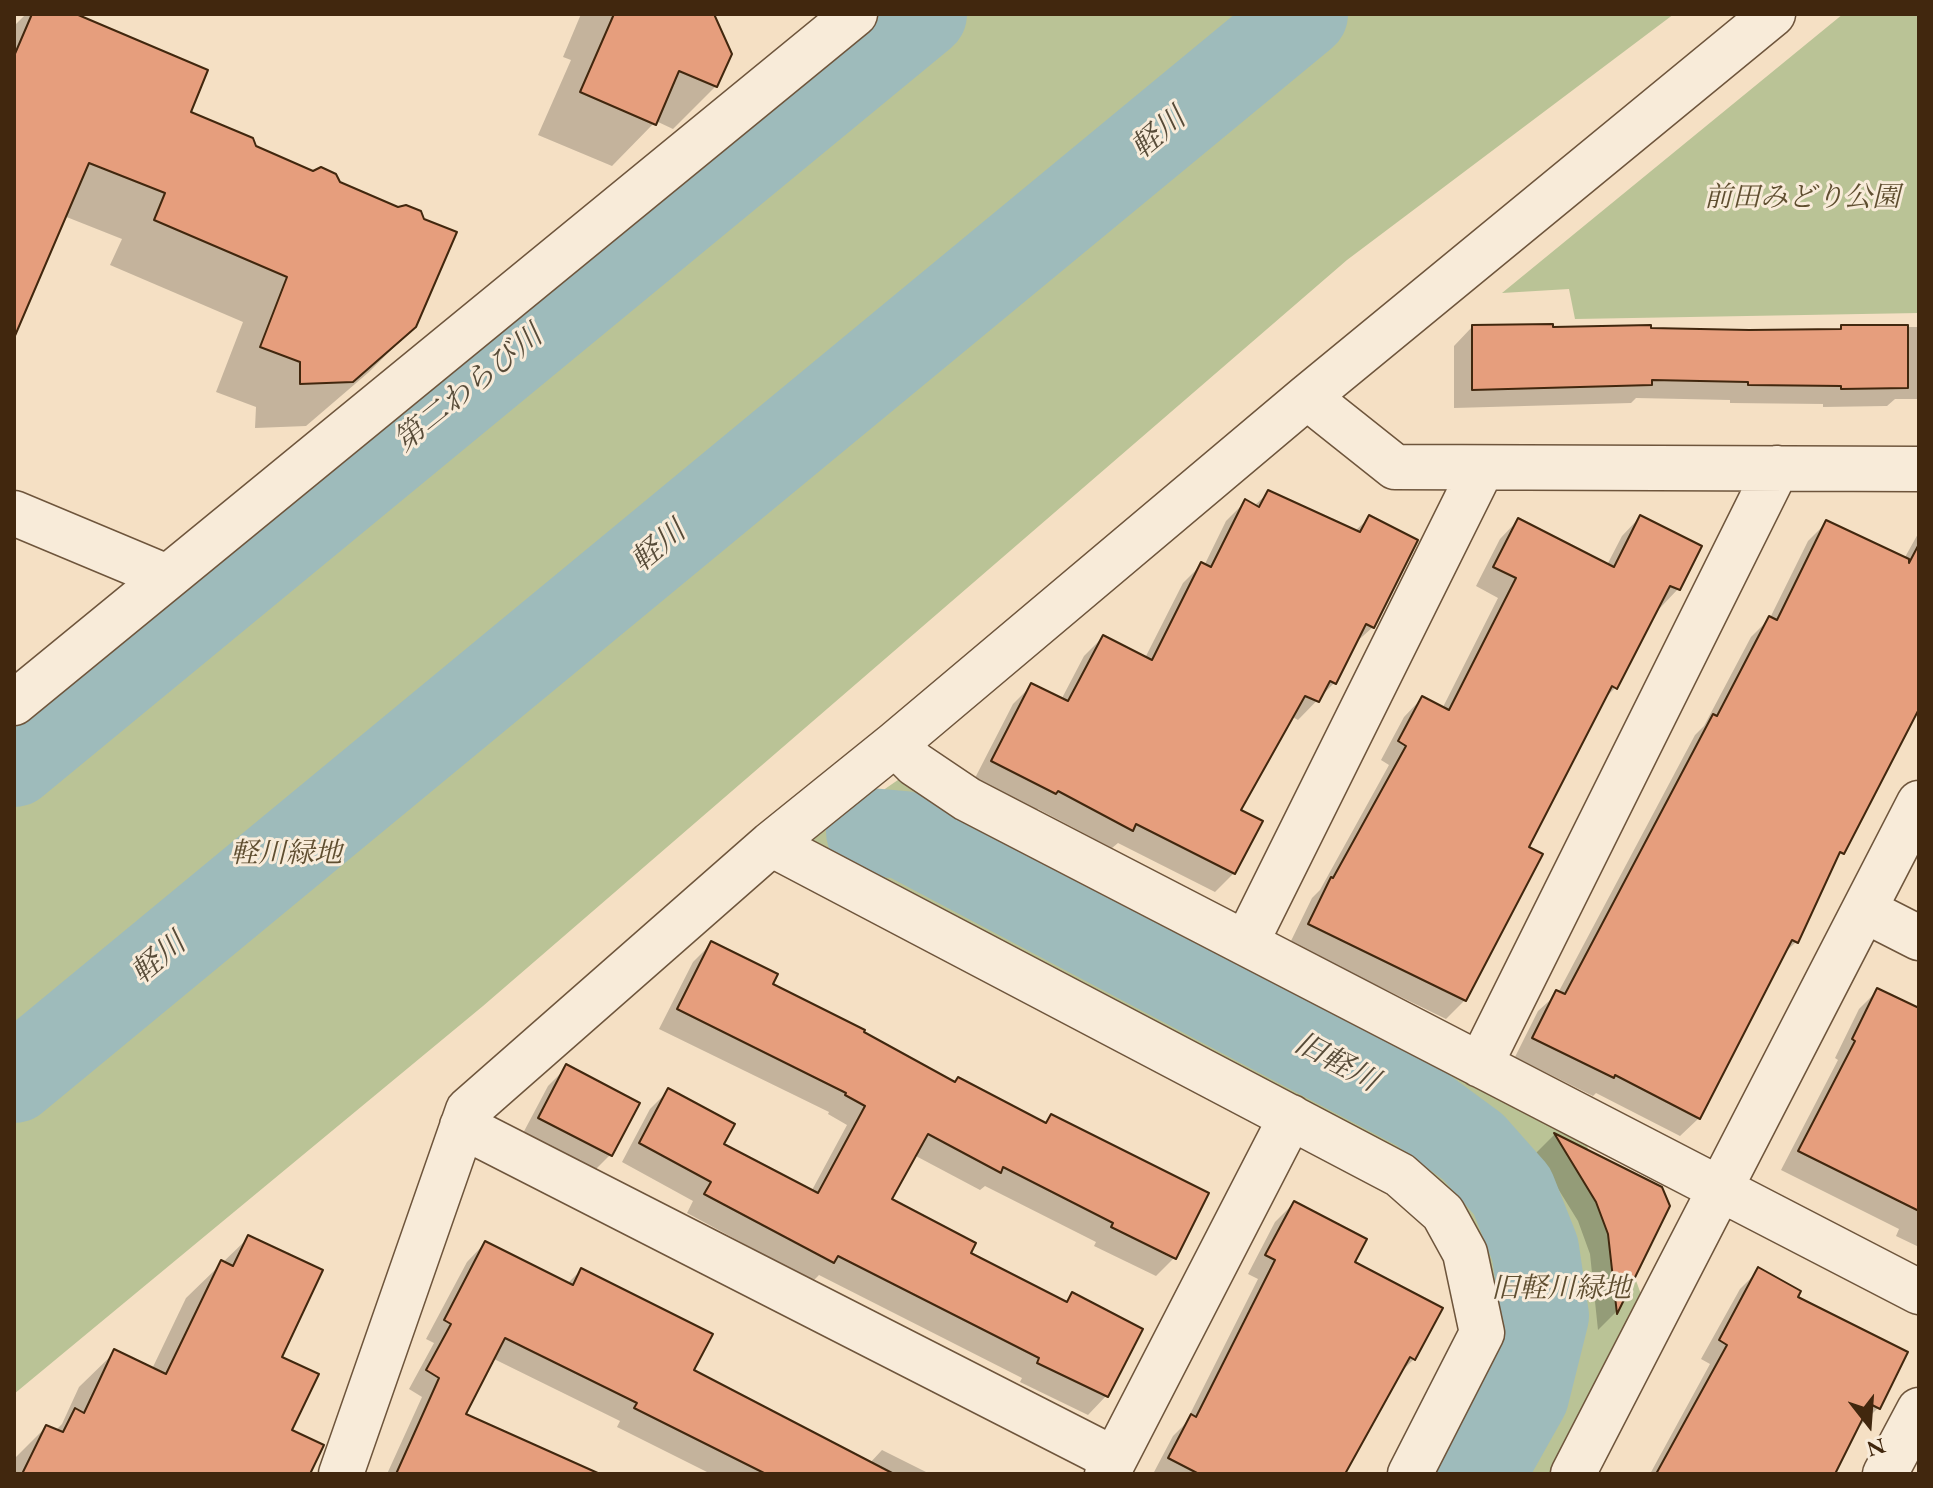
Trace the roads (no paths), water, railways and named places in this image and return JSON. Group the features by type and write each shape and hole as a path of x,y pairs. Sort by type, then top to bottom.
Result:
{"street":[{"path":"341,1474 468,1110 771,844 1773,14"},
{"path":"14,703 844,18"},
{"path":"1307,397 1395,467 1919,469"},
{"path":"1246,943 1482,468"},
{"path":"1480,1065 1777,468"},
{"path":"14,513 167,577"},
{"path":"895,744 915,764 967,799 1919,1292"},
{"path":"1573,1474 1919,803"},
{"path":"771,844 1400,1175 1443,1213 1465,1253 1482,1333 1410,1474"},
{"path":"1864,910 1919,938"},
{"path":"462,1126 1111,1467 1291,1117"},
{"path":"1885,1474 1919,1410"}],"waterway":[{"name":"第二わらび川","path":"14,763 923,14"},
{"name":"軽川","path":"14,1079 1304,14"},
{"name":"旧軽川","path":"870,832 904,835 1420,1108 1473,1147 1512,1191 1535,1249 1545,1316 1525,1396 1481,1474"}],"park label":[{"name":"前田みどり公園","path":"1802,198"},
{"name":"軽川緑地","path":"286,854"},
{"name":"旧軽川緑地","path":"1561,1289"}]}
